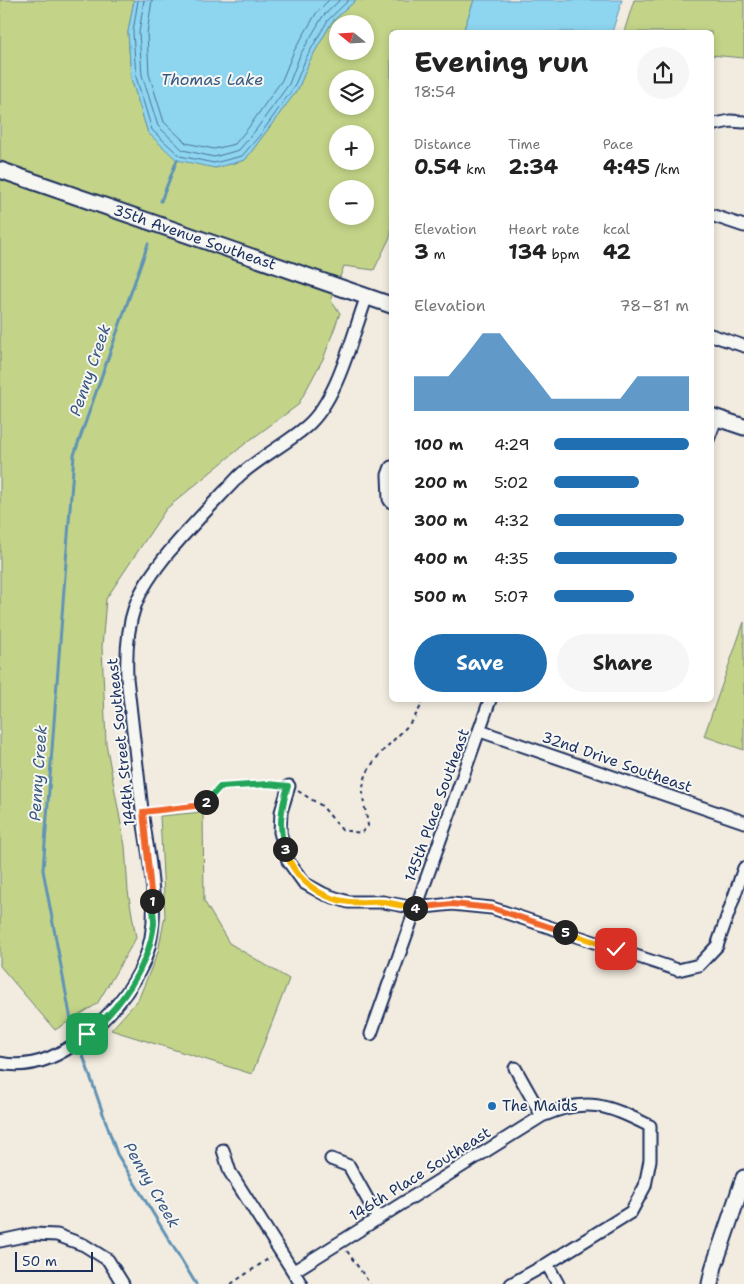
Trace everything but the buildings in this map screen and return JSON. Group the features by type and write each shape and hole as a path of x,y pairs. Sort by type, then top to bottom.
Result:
{"street":[{"path":"714,124 730,121 744,122"},
{"name":"35th Avenue Southeast","path":"0,170 389,304"},
{"path":"714,216 744,226"},
{"name":"144th Street Southeast","path":"0,1063 34,1064 69,1048 98,1026 122,998 143,963 154,924 126,663 129,629 135,606 156,569 239,476 253,463 306,426 323,408 333,389 367,296"},
{"path":"714,336 744,346"},
{"path":"715,417 744,427"},
{"path":"389,472 389,499"},
{"name":"145th Place Southeast","path":"371,1034 489,702"},
{"name":"32nd Drive Southeast","path":"480,731 744,822"},
{"path":"288,786 281,812 280,832 288,861 304,882 324,894 348,902 384,902 415,908 452,904 492,908 678,970 699,965 717,946 744,868"},
{"path":"515,1068 542,1116"},
{"name":"146th Place Southeast","path":"294,1271 542,1116 565,1106 585,1103 610,1109 650,1126 650,1160 645,1186 631,1212 547,1264"},
{"path":"223,1150 230,1172 301,1284"},
{"path":"331,1159 349,1166 378,1218"},
{"path":"710,1284 714,1266 743,1185"},
{"path":"0,1241 33,1234 57,1235 84,1245 108,1260 123,1284"},
{"path":"511,1284 547,1264 558,1284"}],"path":[{"path":"143,812 203,805 220,787 268,784 288,786 308,796 322,806 342,830 362,834 368,826 363,788 370,769 386,748 405,729 422,702"},
{"path":"340,1242 370,1284"},
{"path":"232,1284 280,1251"}],"green space":[{"path":"0,0 134,0 128,32 131,78 148,133 215,168 245,160 298,89 310,60 329,27 329,60 374,60 374,15 340,15 356,0 474,0 464,30 389,30 389,239 374,270 344,266 331,301 340,313 324,357 298,405 246,443 166,509 106,599 102,647 106,743 125,846 128,891 136,938 97,1004 55,1030 0,966"},
{"path":"634,0 744,0 744,58 714,55 714,30 625,30"},
{"path":"744,622 744,750 704,736"},
{"path":"203,812 204,901 229,943 289,979 252,1074 111,1030 138,1000 158,952 165,916 160,816"}],"water":[{"name":"Thomas Lake","path":"134,0 356,0 340,15 329,15 329,27 310,60 298,89 245,160 215,168 177,160 148,133 131,78 128,32"},
{"path":"474,0 622,0 613,30 464,30"}],"waterway":[{"name":"Penny Creek","path":"161,201 177,160"},
{"name":"Penny Creek","path":"77,1038 71,1020 43,870 74,455 148,244"},
{"name":"Penny Creek","path":"79,1044 117,1154 196,1284"}],"place":[{"name":"The Maids","path":"492,1106"}],"route":[{"path":"87,1034 98,1026 122,998 143,963 154,924 143,812 203,805 220,787 268,784 288,786 281,812 280,832 288,861 304,882 324,894 348,902 384,902 415,908 452,904 492,908 616,949"}]}
